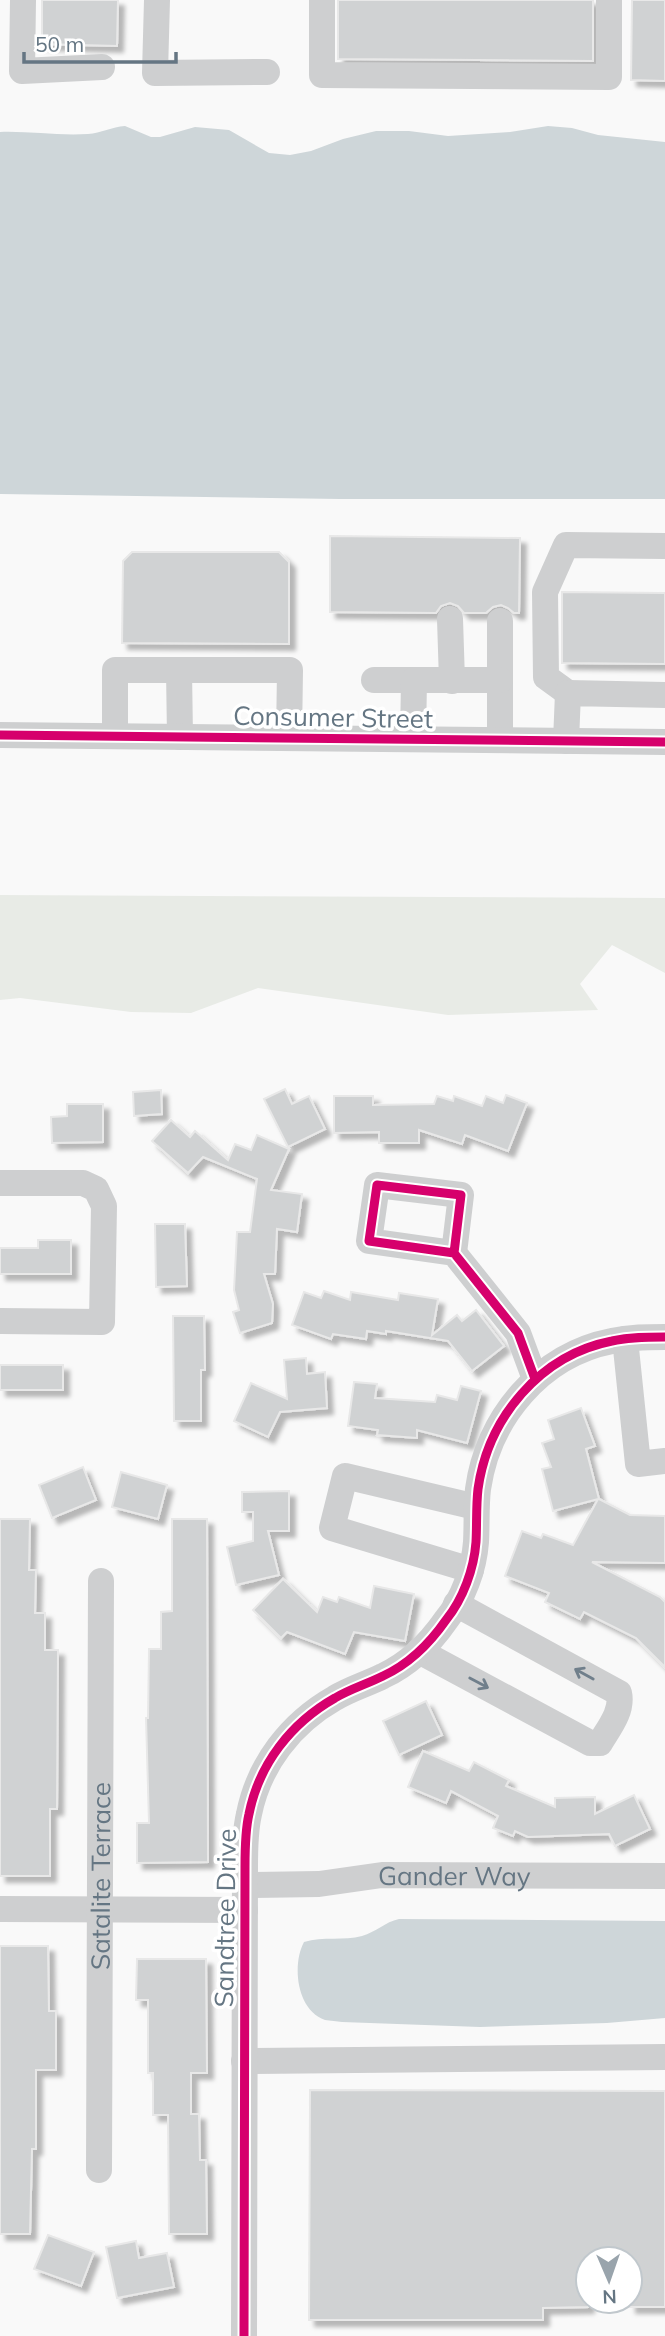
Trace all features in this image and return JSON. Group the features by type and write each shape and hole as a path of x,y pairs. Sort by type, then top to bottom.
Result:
{"street":[{"path":"23,0 22,71 102,67"},
{"path":"157,0 155,73 267,72"},
{"path":"322,0 322,75 608,77 609,0"},
{"path":"665,546 566,545 545,592 546,677 568,693 665,695"},
{"path":"450,620 452,681"},
{"path":"500,621 500,740"},
{"path":"115,736 115,670 290,670 289,738"},
{"path":"179,670 180,737"},
{"path":"374,680 500,680"},
{"path":"413,739 414,680"},
{"path":"566,741 568,693"},
{"name":"Consumer Street","path":"0,735 665,741"},
{"path":"0,1183 83,1183 96,1189 104,1206 102,1322 0,1321"},
{"path":"453,1253 518,1333 535,1379"},
{"name":"Sandtree Drive","path":"244,2336 246,1829 257,1785 282,1742 312,1712 336,1697 386,1675 419,1651 448,1618 471,1570 476,1542 476,1507 480,1477 488,1449 495,1432 516,1400 535,1379 558,1362 611,1341 665,1338"},
{"path":"625,1339 638,1464 665,1461"},
{"path":"471,1570 332,1528 345,1476 476,1507"},
{"name":"Satalite Terrace","path":"99,2171 101,1581"},
{"path":"419,1651 590,1743 600,1743 615,1720 621,1697 619,1693 456,1604"},
{"name":"Gander Way","path":"0,1909 100,1910 245,1898 382,1875 665,1876"},
{"path":"244,2060 411,2061 665,2057"}],"shaded area":[{"path":"125,126 151,137 195,127 229,130 269,153 290,155 376,131 409,131 448,136 510,132 548,126 572,128 598,135 665,142 665,499 340,499 0,494 0,132 88,134"},
{"path":"0,895 665,898 665,973 612,945 580,984 598,1010 448,1015 258,988 191,1013 131,1012 20,998 0,1000"},
{"path":"399,1919 665,1921 665,2018 607,2023 480,2027 342,2022 325,2020 315,2015 302,1997 299,1986 298,1962 304,1942 362,1936"}],"building":[{"path":"42,0 118,0 117,46 42,44"},
{"path":"338,0 593,0 593,61 338,59"},
{"path":"632,0 665,0 665,81 631,80"},
{"path":"330,536 520,538 519,613 501,605 486,613 464,613 458,606 450,603 441,606 436,613 330,612"},
{"path":"132,552 279,552 289,562 289,644 122,643 123,561"},
{"path":"562,592 665,593 665,664 562,663"},
{"path":"285,1089 292,1104 309,1096 325,1129 288,1147 264,1099"},
{"path":"161,1090 162,1114 134,1116 133,1092"},
{"path":"506,1095 527,1103 508,1151 465,1135 462,1144 419,1130 419,1143 379,1143 379,1132 334,1133 334,1096 373,1096 373,1105 434,1104 437,1096 453,1101 454,1096 482,1106 486,1096 503,1103"},
{"path":"67,1104 103,1104 103,1142 52,1143 51,1117 67,1116"},
{"path":"171,1120 190,1137 195,1131 228,1160 235,1144 251,1150 257,1135 289,1149 271,1190 302,1194 297,1232 277,1229 275,1274 264,1274 273,1304 272,1323 240,1333 233,1312 239,1310 234,1290 237,1232 250,1232 257,1179 203,1157 188,1173 152,1141"},
{"path":"155,1224 185,1224 187,1286 156,1287"},
{"path":"38,1240 71,1240 71,1274 0,1274 0,1248 38,1248"},
{"path":"324,1291 350,1300 351,1292 398,1300 399,1293 438,1299 432,1335 457,1315 462,1321 476,1310 504,1346 472,1371 448,1341 386,1331 386,1334 367,1331 366,1339 333,1334 331,1339 292,1325 304,1292 321,1298"},
{"path":"173,1316 204,1316 205,1370 201,1370 201,1421 174,1421"},
{"path":"306,1358 307,1374 325,1372 327,1408 280,1412 268,1437 234,1421 251,1383 287,1399 284,1360"},
{"path":"0,1365 63,1365 63,1390 0,1390"},
{"path":"354,1382 377,1384 375,1398 435,1402 437,1395 457,1400 461,1386 481,1391 467,1443 417,1430 417,1438 377,1435 378,1430 348,1426"},
{"path":"581,1408 595,1446 586,1449 599,1499 630,1515 665,1516 665,1563 592,1562 665,1602 665,1667 636,1638 584,1612 580,1619 545,1602 549,1593 505,1576 522,1531 541,1538 543,1534 573,1545 598,1499 553,1511 542,1469 551,1467 542,1443 554,1439 548,1420"},
{"path":"83,1467 96,1500 52,1518 39,1485"},
{"path":"121,1472 167,1485 158,1519 112,1507"},
{"path":"289,1491 289,1531 268,1531 279,1575 236,1585 227,1547 253,1541 253,1512 242,1512 242,1492"},
{"path":"0,1519 30,1519 29,1570 36,1570 35,1613 45,1613 45,1650 58,1650 57,1809 50,1809 50,1876 0,1876"},
{"path":"172,1519 207,1519 208,1862 137,1863 137,1823 149,1823 146,1718 149,1649 161,1649 161,1612 172,1611"},
{"path":"283,1579 317,1612 323,1597 337,1602 339,1597 370,1608 374,1586 414,1594 405,1641 354,1632 345,1654 287,1632 281,1638 253,1610"},
{"path":"426,1701 442,1735 399,1755 383,1721"},
{"path":"423,1751 469,1771 474,1762 509,1780 506,1786 555,1807 555,1798 595,1797 595,1814 634,1795 650,1829 615,1846 609,1834 528,1837 515,1831 513,1836 493,1828 498,1816 451,1791 446,1803 408,1787"},
{"path":"0,1946 48,1946 49,2011 56,2011 56,2070 36,2070 36,2149 32,2149 30,2234 0,2234"},
{"path":"137,1959 206,1959 207,2073 191,2073 191,2114 199,2114 200,2160 206,2160 207,2234 169,2234 168,2115 153,2115 153,2073 148,2073 148,2000 136,2000"},
{"path":"310,2090 665,2091 665,2307 644,2307 644,2245 574,2245 574,2307 543,2308 543,2320 309,2320"},
{"path":"48,2235 94,2252 81,2286 34,2269"},
{"path":"136,2241 139,2258 167,2253 174,2287 117,2298 106,2247"}],"cycle path":[{"path":"0,735 665,742"},
{"path":"454,1253 369,1241 377,1185 461,1195 454,1253 518,1333 535,1379"},
{"path":"244,2336 245,1847 249,1814 260,1778 279,1747 304,1720 341,1695 402,1665 426,1645 452,1612 467,1583 473,1563 478,1489 484,1463 493,1438 522,1394 541,1375 586,1348 625,1339 665,1337"}]}
